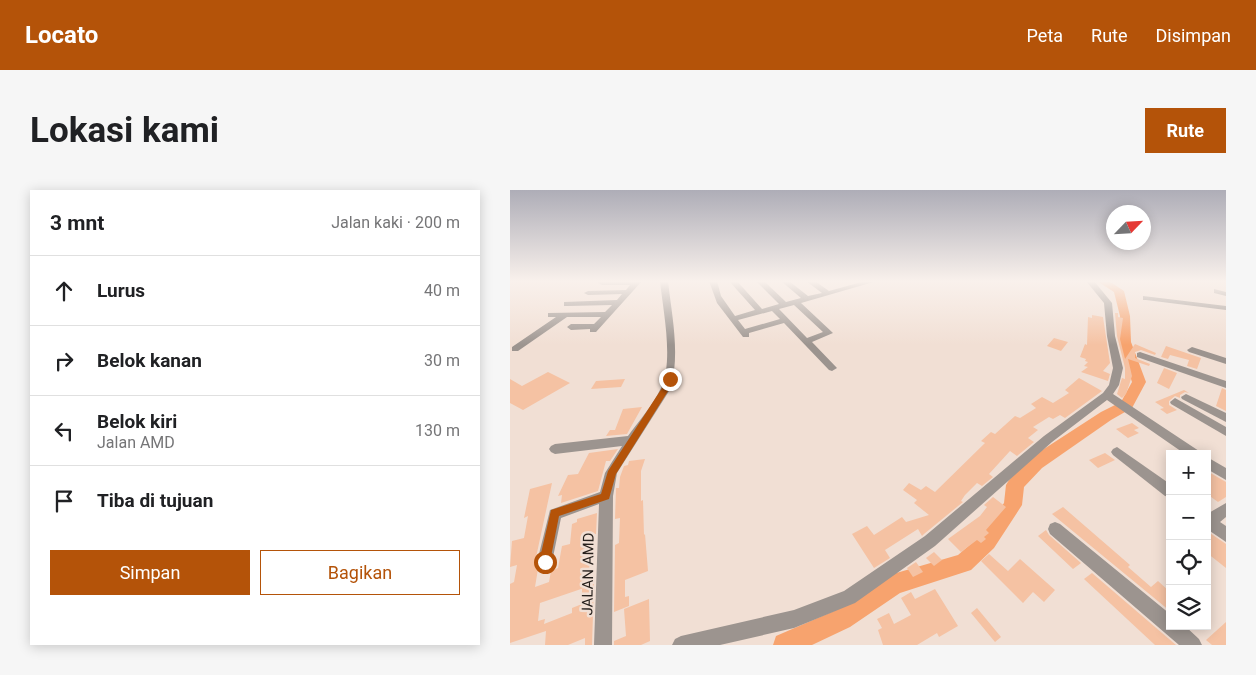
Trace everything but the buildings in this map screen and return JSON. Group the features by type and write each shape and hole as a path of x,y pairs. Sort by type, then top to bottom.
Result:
{"street":[{"path":"567,304 612,302"},
{"path":"571,327 594,328 618,302"},
{"name":"JALAN AMD","path":"603,645 606,496 611,473 666,388 671,373 666,302"},
{"path":"721,302 744,334 785,320"},
{"path":"751,302 760,312"},
{"path":"776,302 785,320 832,368"},
{"path":"733,319 794,302"},
{"path":"795,302 830,333 806,341"},
{"path":"681,645 794,619 849,597 930,540 1048,439 1110,397 1118,368 1111,336 1107,302"},
{"path":"1180,302 1226,308"},
{"path":"516,349 565,314"},
{"path":"550,315 608,314"},
{"path":"1192,350 1226,361"},
{"path":"1140,355 1226,385"},
{"path":"1186,396 1226,418"},
{"path":"1110,397 1189,450"},
{"path":"1175,402 1226,432"},
{"path":"556,450 632,440"},
{"path":"1117,452 1166,489"},
{"path":"1211,465 1226,475"},
{"path":"545,562 555,514 606,496"},
{"path":"1211,519 1226,509"},
{"path":"1211,523 1226,535"},
{"path":"1056,529 1166,623"},
{"path":"1175,630 1193,645"}],"waterway":[{"path":"785,645 842,619 894,584 964,563 987,542 1013,505 1015,485 1036,463 1106,416 1127,405 1139,382 1125,342 1125,316 1122,302"}],"route":[{"path":"545,562 553,516 558,512 606,496 611,473 670,379"}]}
